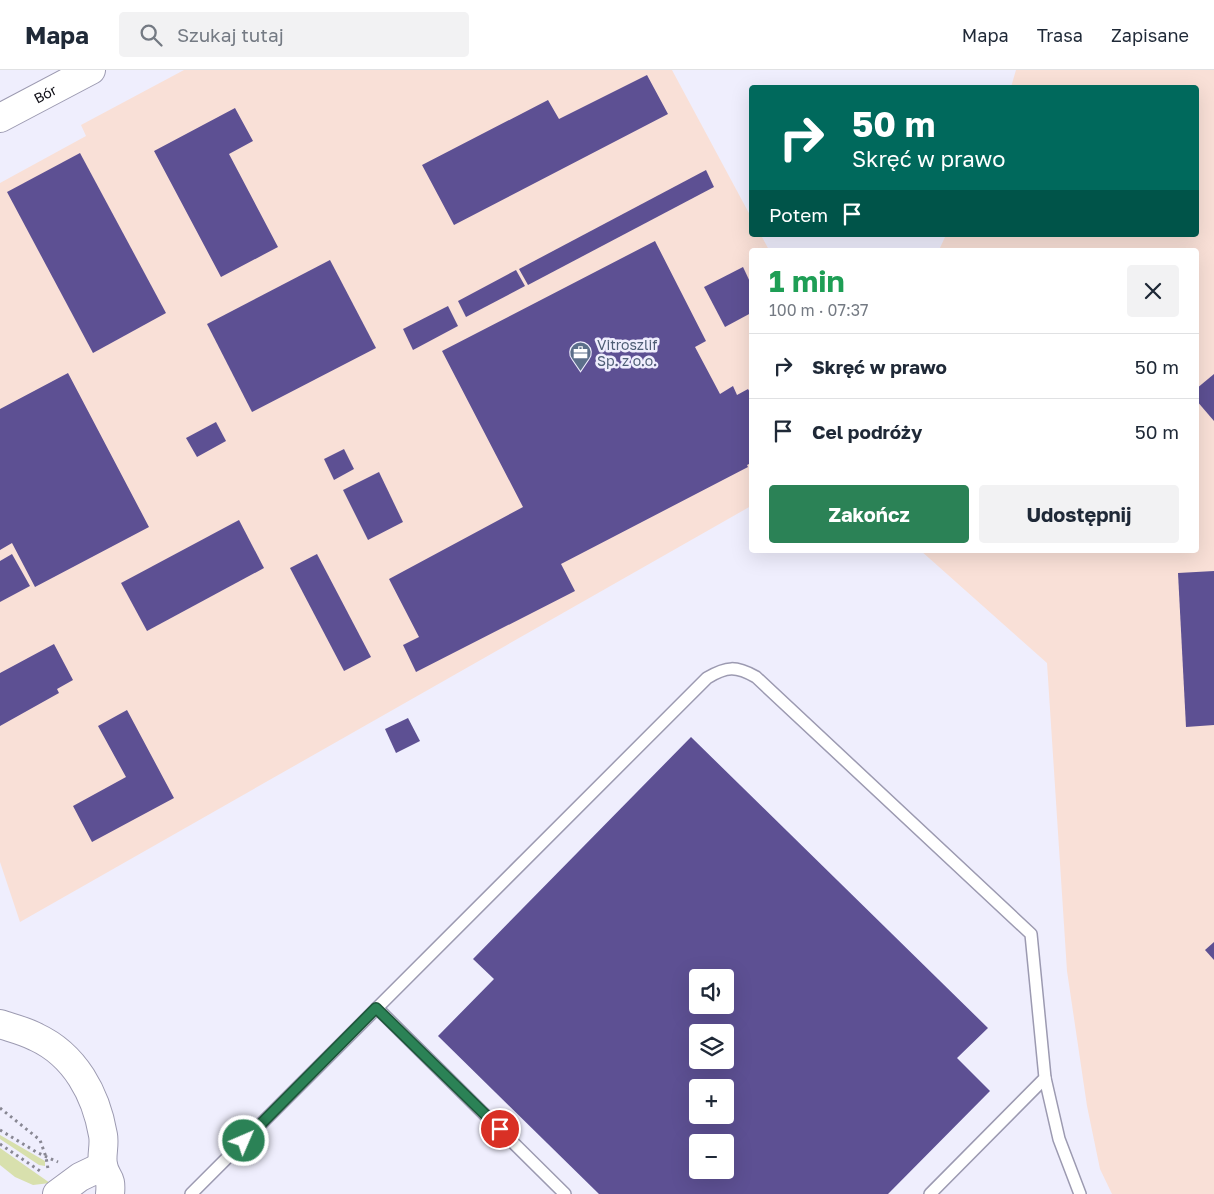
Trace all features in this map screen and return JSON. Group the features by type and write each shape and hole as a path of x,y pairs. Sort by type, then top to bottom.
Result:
{"main road":[{"name":"Bór","path":"0,118 91,70"},
{"path":"0,1024 36,1036 51,1045 82,1076 98,1113 103,1137 103,1166 111,1181 110,1194"},
{"path":"53,1186 80,1177 103,1166"}],"lane":[{"path":"191,1194 707,678 719,671 732,668 744,670 756,677 1031,934 1045,1078 1059,1139 1080,1194"},
{"path":"376,1008 565,1194"},
{"path":"930,1194 1045,1078"}],"path":[{"path":"0,1108 40,1140 53,1186"},
{"path":"0,1130 46,1157 64,1165"},
{"path":"0,1144 53,1186"}],"shaded area":[{"path":"184,70 672,70 749,213 749,237 762,237 768,248 749,248 749,507 20,922 0,862 0,183 86,136 81,125"},
{"path":"1016,70 1214,70 1214,1194 1112,1194 1100,1169 1087,1106 1067,971 1047,663 923,553 1199,553 1199,248 940,248 945,237 1199,237 1199,85 1012,85"}],"green space":[{"path":"0,1135 45,1161 45,1166 39,1165 0,1139"},
{"path":"0,1148 50,1183 33,1185 15,1177 0,1165"}],"building":[{"path":"647,75 668,114 454,225 422,165 548,100 559,119"},
{"path":"235,108 253,141 229,154 278,247 221,277 154,151"},
{"path":"80,153 166,313 93,353 7,192"},
{"path":"706,170 714,187 528,285 519,269"},
{"path":"655,241 706,341 695,347 720,394 733,386 737,395 748,389 749,391 748,467 561,564 575,591 416,672 403,645 419,637 389,579 523,507 442,351"},
{"path":"330,260 376,348 252,412 207,324"},
{"path":"743,267 749,280 749,314 725,327 704,287"},
{"path":"516,270 525,286 466,317 458,301"},
{"path":"448,306 458,326 413,350 403,329"},
{"path":"68,373 149,527 35,587 12,543 0,550 0,409"},
{"path":"1214,374 1214,421 1199,404 1199,386"},
{"path":"216,422 226,441 197,457 186,438"},
{"path":"344,449 354,469 334,480 324,459"},
{"path":"379,472 403,522 368,540 343,490"},
{"path":"239,520 264,568 147,631 121,583"},
{"path":"12,554 30,586 0,602 0,561"},
{"path":"317,554 371,657 344,671 290,568"},
{"path":"1214,571 1214,725 1186,727 1178,573"},
{"path":"54,644 73,680 57,689 59,693 0,726 0,673"},
{"path":"127,710 174,798 92,842 73,806 126,777 98,726"},
{"path":"408,718 420,741 396,753 385,729"},
{"path":"691,737 988,1028 957,1058 990,1091 888,1194 599,1194 438,1036 494,979 473,959"},
{"path":"1214,942 1214,960 1205,950"}],"place":[{"name":"Vitroszlif Sp. z o.o.","path":"581,372"}],"route":[{"path":"244,1141 376,1008 500,1129"}]}
